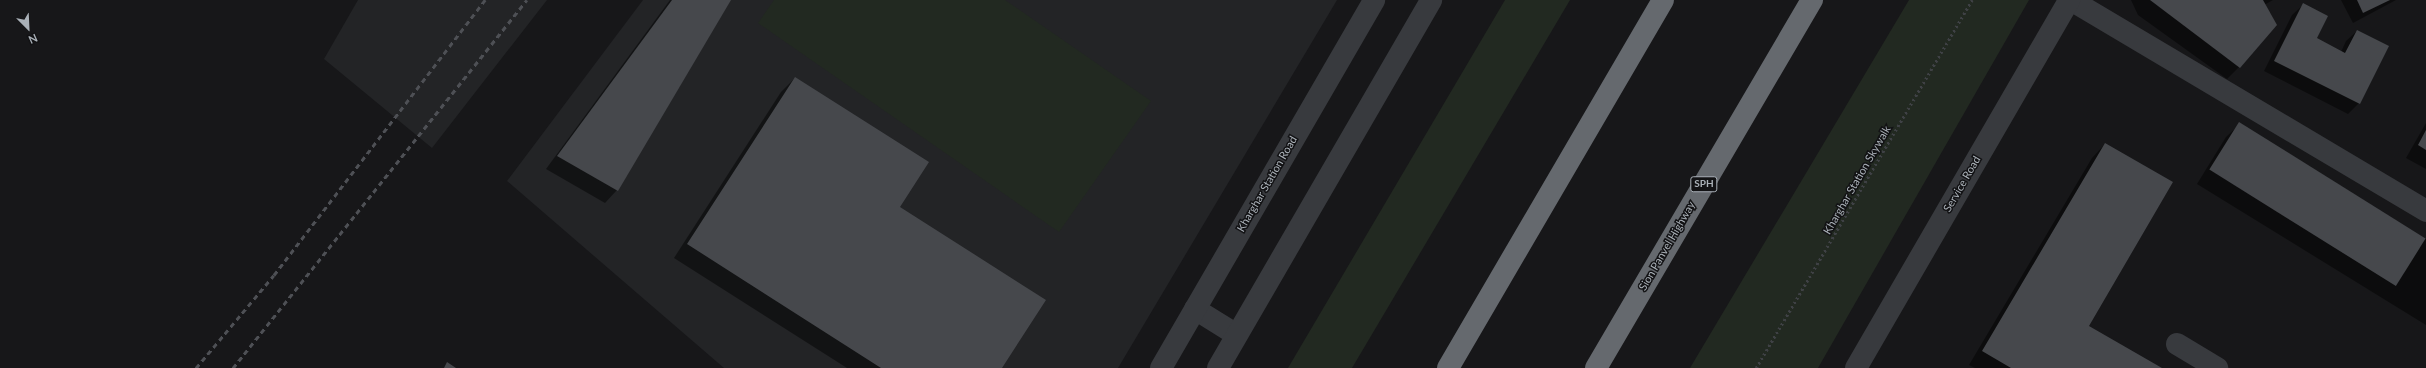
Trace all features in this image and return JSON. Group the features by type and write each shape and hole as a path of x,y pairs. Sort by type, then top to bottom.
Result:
{"highway":[{"path":"1448,368 1663,0"},
{"name":"Sion Panvel Highway","path":"1596,368 1812,0"}],"street":[{"name":"Kharghar Station Road","path":"1161,368 1374,0"},
{"path":"1218,368 1431,0"},
{"path":"2070,0 2426,211"},
{"name":"Service Road","path":"1856,368 2070,0"},
{"path":"1195,309 1237,335"},
{"path":"2177,344 2217,368"}],"path":[{"name":"Kharghar Station Skywalk","path":"1756,368 1972,0"}],"shaded area":[{"path":"358,0 547,0 432,148 324,59"},
{"path":"643,0 1337,0 1118,368 724,368 507,181"},
{"path":"774,0 1005,0 1151,101 1059,232 758,23"},
{"path":"1505,0 1570,0 1352,368 1288,368"},
{"path":"1909,0 2029,0 1818,368 1690,368"}],"building":[{"path":"672,0 731,0 618,191 557,156"},
{"path":"2150,0 2263,0 2277,25 2240,68"},
{"path":"2357,0 2390,0 2363,13"},
{"path":"2303,3 2328,16 2317,38 2345,53 2357,30 2389,46 2360,104 2274,61"},
{"path":"795,77 929,162 900,207 1046,300 1002,368 881,368 687,244"},
{"path":"2239,122 2426,239 2396,286 2209,169"},
{"path":"2426,130 2426,150 2418,145"},
{"path":"2105,143 2173,182 2089,326 2162,368 2011,368 1982,351"},
{"path":"447,362 456,368 444,368"}],"railway":[{"path":"196,368 274,275 485,0"},
{"path":"233,368 527,0"}]}
